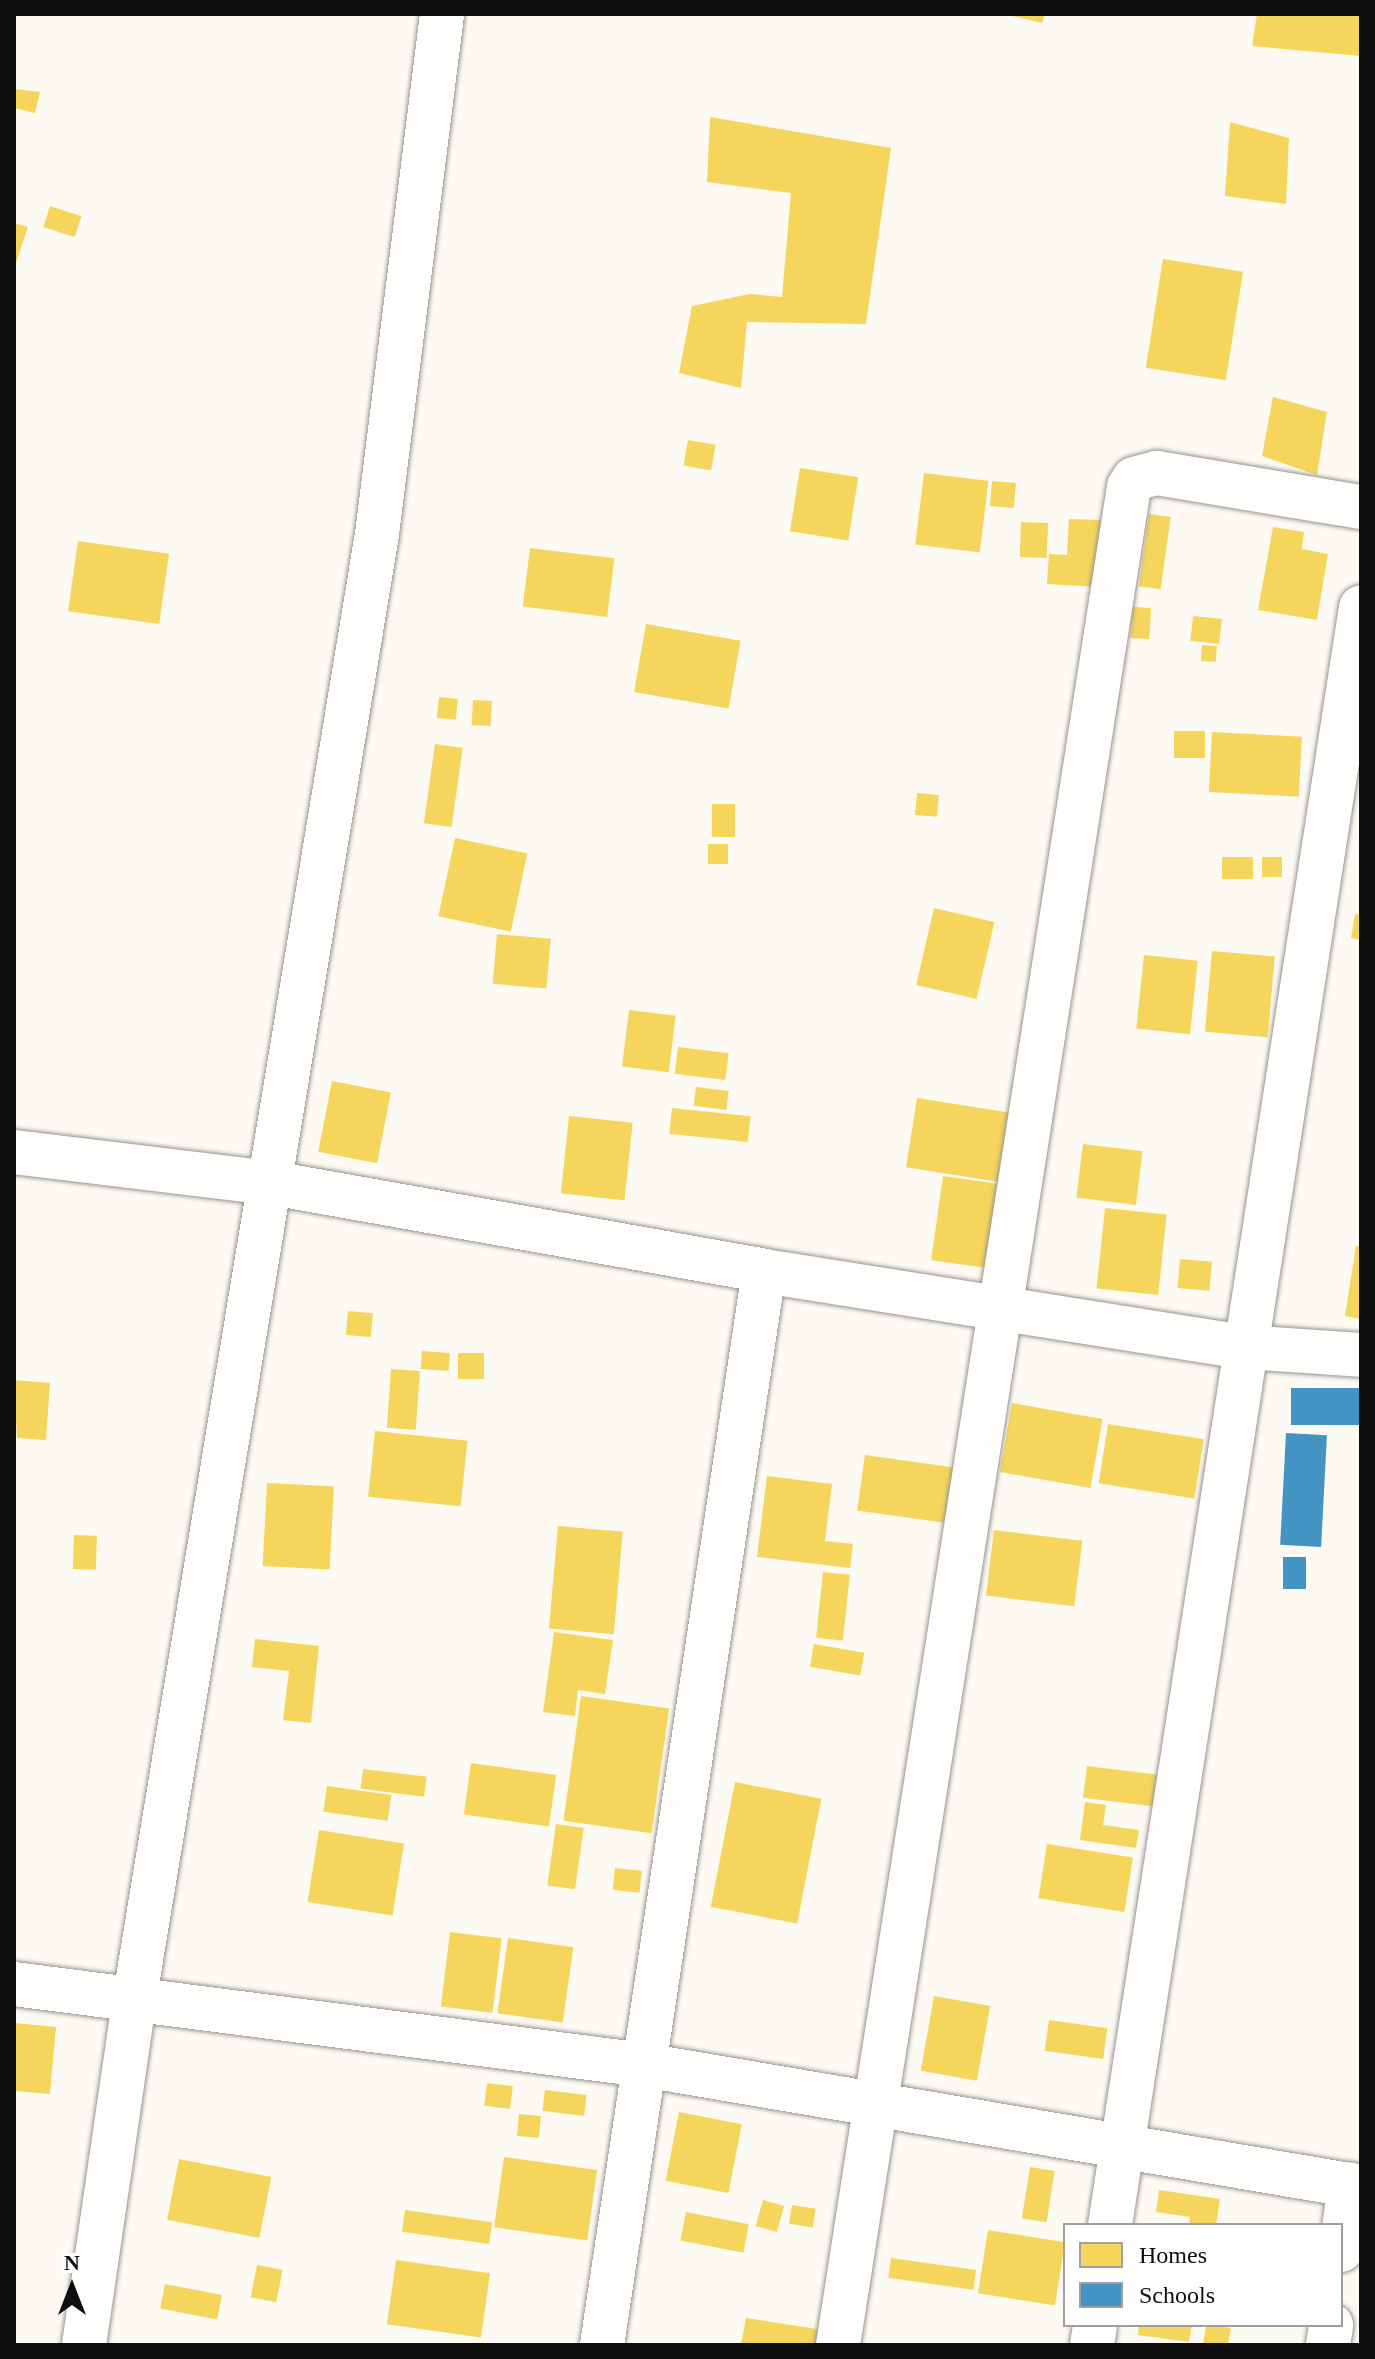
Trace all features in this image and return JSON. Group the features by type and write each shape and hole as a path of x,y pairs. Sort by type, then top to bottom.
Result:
{"street":[{"path":"84,2345 134,2002 377,534 442,14"},
{"path":"838,2345 1129,487 1134,479 1157,473 1361,507"},
{"path":"1110,2223 1361,607"},
{"path":"14,1152 272,1183 764,1271 1245,1347 1361,1355"},
{"path":"602,2345 764,1271"},
{"path":"14,1984 134,2002 644,2065 1355,2186 1343,2241"}],"building: Homes":[{"path":"1004,14 1045,14 1042,23"},
{"path":"1257,14 1361,14 1361,56 1252,46"},
{"path":"14,89 40,92 35,113 14,108"},
{"path":"710,117 891,148 866,324 747,322 741,388 679,373 692,306 750,294 782,297 791,193 707,182"},
{"path":"1230,122 1289,138 1286,204 1225,196"},
{"path":"50,206 81,216 75,237 43,227"},
{"path":"14,223 28,227 16,263 14,262"},
{"path":"1163,259 1243,272 1226,380 1146,368"},
{"path":"1273,397 1327,412 1317,475 1262,456"},
{"path":"688,440 716,445 711,470 683,466"},
{"path":"800,468 858,477 848,540 790,531"},
{"path":"924,473 989,481 980,552 915,544"},
{"path":"992,481 1016,483 1014,508 990,506"},
{"path":"1149,514 1171,517 1161,589 1139,586"},
{"path":"1069,519 1101,520 1098,587 1047,584 1049,554 1067,555"},
{"path":"1021,522 1048,523 1047,558 1020,557"},
{"path":"1273,527 1304,532 1302,549 1328,554 1317,620 1258,610"},
{"path":"78,541 169,554 159,624 68,611"},
{"path":"530,548 614,558 607,617 523,607"},
{"path":"1132,607 1151,608 1149,639 1130,638"},
{"path":"1193,616 1222,619 1219,644 1190,641"},
{"path":"646,624 741,641 729,709 634,692"},
{"path":"1202,645 1217,646 1216,662 1201,661"},
{"path":"439,697 458,699 456,720 437,718"},
{"path":"473,700 492,701 491,726 472,725"},
{"path":"1174,731 1205,731 1205,758 1174,758"},
{"path":"1212,732 1302,737 1299,797 1209,792"},
{"path":"435,744 463,748 452,827 424,823"},
{"path":"917,793 939,795 937,817 915,815"},
{"path":"712,804 735,804 735,837 712,837"},
{"path":"455,838 527,853 511,932 438,916"},
{"path":"708,844 728,844 728,864 708,864"},
{"path":"1222,857 1253,857 1253,879 1222,879"},
{"path":"1262,857 1282,857 1282,877 1262,877"},
{"path":"934,908 994,922 977,999 916,985"},
{"path":"1355,914 1361,915 1361,940 1351,938"},
{"path":"497,934 551,939 546,989 493,984"},
{"path":"1212,951 1275,956 1268,1037 1205,1032"},
{"path":"1144,955 1198,961 1190,1034 1136,1029"},
{"path":"629,1010 676,1016 669,1072 622,1067"},
{"path":"678,1047 729,1053 725,1080 675,1074"},
{"path":"332,1081 391,1092 377,1163 318,1152"},
{"path":"696,1087 729,1091 726,1110 694,1106"},
{"path":"917,1098 1017,1114 1006,1183 906,1167"},
{"path":"672,1108 751,1116 748,1142 669,1134"},
{"path":"569,1116 633,1123 624,1200 561,1194"},
{"path":"1083,1144 1143,1151 1136,1205 1076,1198"},
{"path":"943,1176 1004,1185 993,1269 931,1260"},
{"path":"1105,1208 1167,1214 1158,1295 1097,1289"},
{"path":"1356,1246 1361,1247 1361,1319 1345,1316"},
{"path":"1180,1259 1212,1262 1209,1291 1177,1288"},
{"path":"348,1311 373,1313 371,1337 346,1335"},
{"path":"422,1351 450,1353 449,1371 421,1369"},
{"path":"458,1353 484,1353 484,1379 458,1379"},
{"path":"391,1369 420,1371 416,1430 387,1428"},
{"path":"14,1380 50,1383 46,1440 17,1438"},
{"path":"1012,1403 1103,1419 1090,1488 1000,1472"},
{"path":"1108,1424 1204,1439 1194,1498 1099,1483"},
{"path":"375,1431 467,1441 461,1506 368,1497"},
{"path":"865,1455 954,1468 946,1523 857,1510"},
{"path":"767,1476 832,1484 825,1541 853,1544 850,1568 757,1557"},
{"path":"267,1483 334,1487 330,1569 263,1566"},
{"path":"558,1526 623,1532 614,1634 549,1629"},
{"path":"994,1530 1082,1541 1074,1606 986,1596"},
{"path":"74,1535 97,1536 96,1570 73,1569"},
{"path":"823,1572 850,1575 843,1640 816,1638"},
{"path":"554,1632 613,1640 605,1694 578,1690 575,1716 543,1712"},
{"path":"255,1639 319,1646 311,1723 283,1720 289,1671 252,1667"},
{"path":"814,1644 864,1653 860,1676 810,1667"},
{"path":"581,1696 669,1708 652,1833 563,1821"},
{"path":"471,1763 556,1775 549,1826 464,1814"},
{"path":"1087,1766 1156,1775 1153,1806 1083,1798"},
{"path":"363,1769 427,1777 424,1797 361,1789"},
{"path":"735,1782 821,1799 797,1923 711,1907"},
{"path":"327,1786 391,1795 388,1821 323,1812"},
{"path":"1085,1802 1106,1805 1103,1825 1139,1830 1136,1848 1080,1840"},
{"path":"556,1824 584,1828 575,1889 547,1885"},
{"path":"319,1830 404,1843 393,1916 308,1902"},
{"path":"1047,1844 1133,1858 1124,1912 1038,1898"},
{"path":"615,1868 642,1871 640,1893 613,1890"},
{"path":"450,1932 502,1938 492,2013 441,2006"},
{"path":"508,1938 573,1947 563,2022 497,2013"},
{"path":"934,1996 990,2006 977,2081 921,2071"},
{"path":"1049,2020 1107,2028 1103,2059 1045,2051"},
{"path":"14,2023 56,2027 50,2094 14,2091"},
{"path":"487,2083 513,2086 510,2109 484,2106"},
{"path":"545,2090 587,2095 584,2116 542,2111"},
{"path":"679,2112 742,2124 728,2193 666,2181"},
{"path":"519,2114 541,2116 539,2138 517,2136"},
{"path":"504,2157 597,2170 587,2240 494,2227"},
{"path":"179,2159 271,2177 259,2238 167,2220"},
{"path":"1030,2167 1055,2171 1047,2222 1022,2218"},
{"path":"1159,2190 1220,2199 1216,2223 1189,2223 1190,2217 1156,2212"},
{"path":"763,2200 784,2206 777,2232 756,2226"},
{"path":"792,2205 816,2209 813,2228 789,2224"},
{"path":"405,2210 492,2222 489,2244 402,2232"},
{"path":"686,2212 749,2224 743,2253 680,2240"},
{"path":"988,2230 1063,2242 1055,2305 978,2293"},
{"path":"891,2258 976,2270 973,2290 888,2278"},
{"path":"396,2260 490,2273 481,2338 387,2324"},
{"path":"257,2265 283,2270 276,2302 251,2297"},
{"path":"165,2284 222,2295 217,2320 160,2309"},
{"path":"746,2318 836,2332 834,2345 741,2345"},
{"path":"1139,2327 1192,2327 1189,2342 1138,2335"},
{"path":"1206,2327 1231,2328 1228,2345 1203,2345"}],"building: Schools":[{"path":"1291,1388 1361,1388 1361,1425 1291,1425"},
{"path":"1286,1433 1327,1435 1321,1547 1280,1545"},
{"path":"1283,1557 1306,1557 1306,1589 1283,1589"}]}
